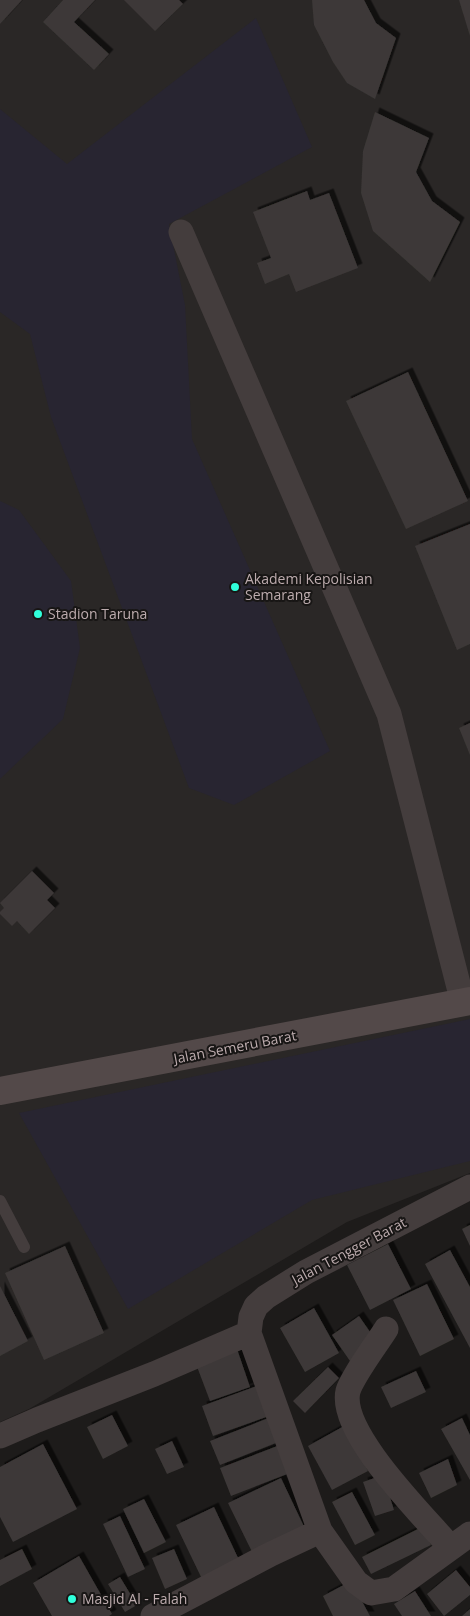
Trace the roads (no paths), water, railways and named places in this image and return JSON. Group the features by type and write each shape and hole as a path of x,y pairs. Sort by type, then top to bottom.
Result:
{"street":[{"path":"182,232 390,714 467,1002"},
{"name":"Jalan Semeru Barat","path":"0,1091 467,1002"},
{"name":"Jalan Tengger Barat","path":"249,1333 251,1316 256,1306 266,1297 306,1272 470,1187"},
{"path":"0,1436 154,1374 249,1333 320,1531 356,1582 371,1593 394,1589 460,1541 405,1496 368,1450 350,1416 348,1393 354,1379 386,1329"},
{"path":"168,1612 271,1554 320,1531"}],"lane":[{"path":"0,1201 24,1246"}],"place":[{"name":"Akademi Kepolisian Semarang","path":"235,587"},
{"name":"Stadion Taruna","path":"38,614"},
{"name":"Masjid Al - Falah","path":"72,1599"}]}
